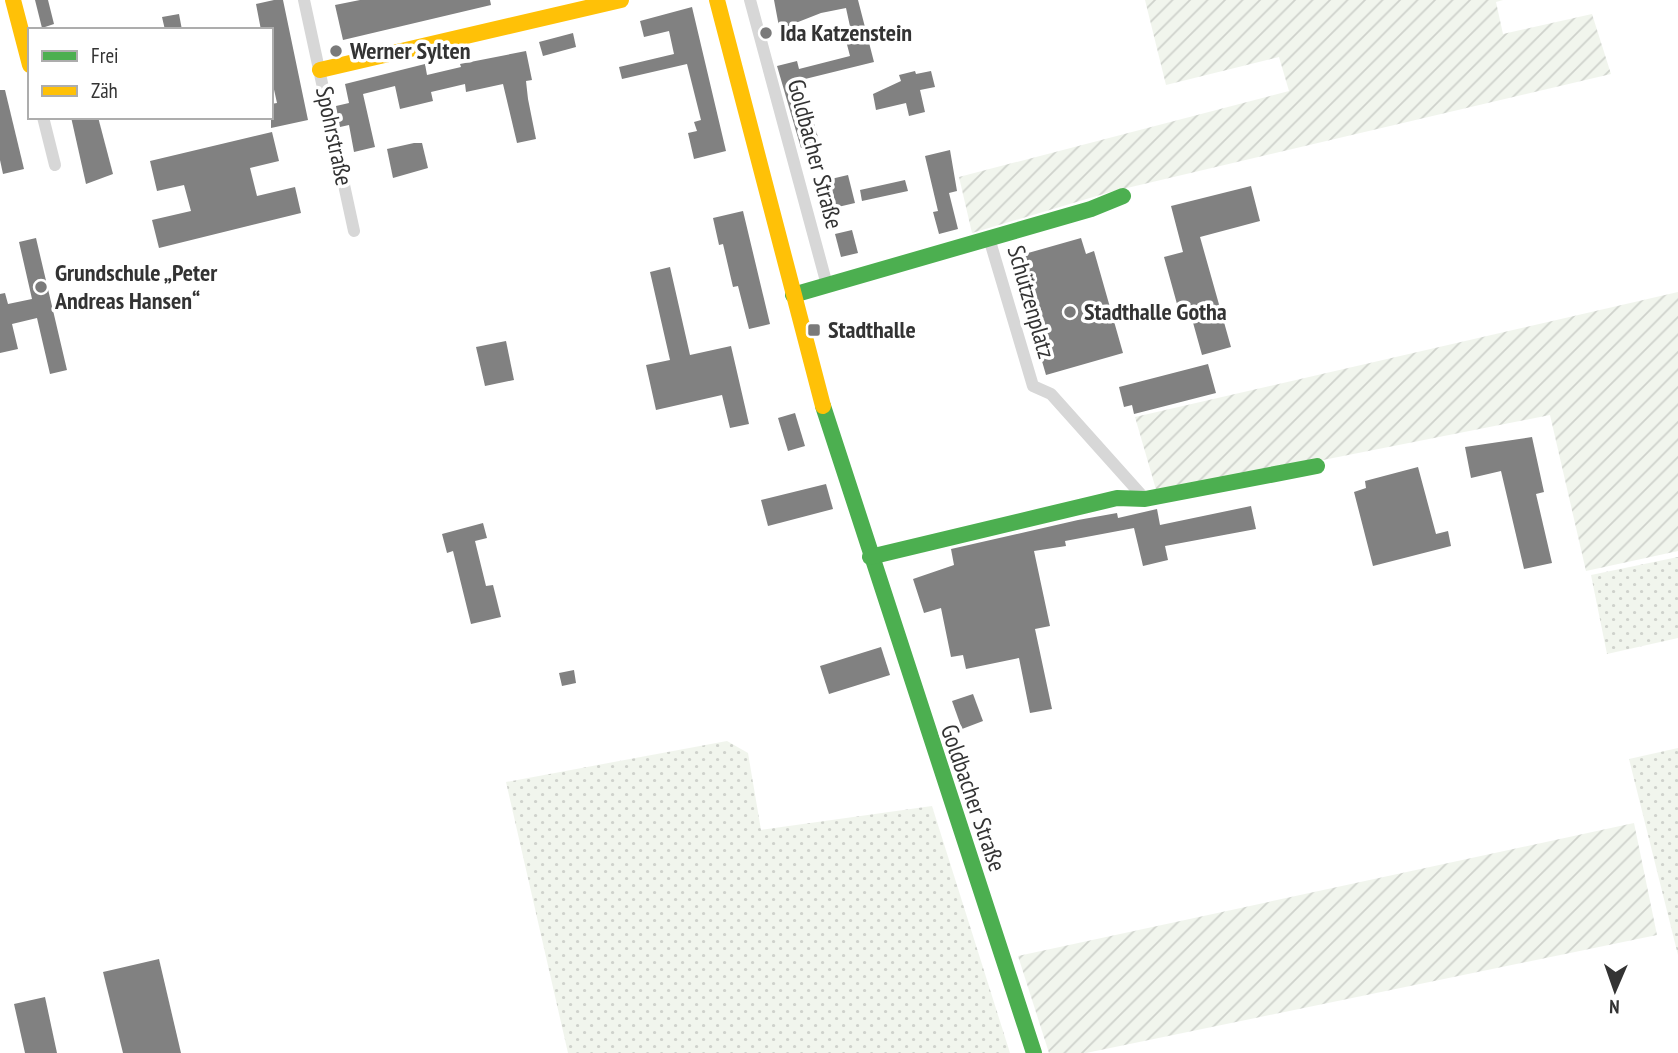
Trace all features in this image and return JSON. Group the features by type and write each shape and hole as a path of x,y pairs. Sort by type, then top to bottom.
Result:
{"street":[{"path":"13,0 28,57"},
{"name":"Spohrstraße","path":"304,0 354,231"},
{"path":"320,70 621,0"},
{"name":"Goldbacher Straße","path":"717,0 761,160 829,431 1034,1053"},
{"name":"Goldbacher Straße","path":"750,0 827,285"},
{"path":"44,119 55,165"},
{"path":"989,238 1091,209 1123,196"},
{"name":"Schützenplatz","path":"827,285 989,238 1032,386 1051,394 1145,499"},
{"path":"793,295 827,285"},
{"path":"870,557 1117,498 1145,499 1317,466"}],"shaded area":[{"path":"1145,0 1503,0 1496,2 1503,34 1592,14 1611,74 1110,192 972,233 959,177 1289,91 1279,57 1166,85"},
{"path":"1678,292 1678,551 1586,571 1550,415 1157,493 1135,417"},
{"path":"1678,557 1678,638 1607,654 1591,575"},
{"path":"727,741 748,753 761,830 932,806 1010,1053 568,1053 506,782"},
{"path":"1678,748 1678,955 1629,759"},
{"path":"1634,823 1657,935 1086,1053 1049,1053 1018,956"}],"building":[{"path":"35,0 48,0 54,24 42,28"},
{"path":"283,0 308,120 271,128 273,104 277,103 273,85 273,28 261,28 256,4"},
{"path":"360,0 490,0 491,5 343,40 335,5"},
{"path":"774,0 858,0 874,62 801,80 820,144 801,148 777,66 797,61 799,69 850,56 844,33 851,31 846,8 821,13 793,24 794,29 780,32"},
{"path":"692,7 726,151 694,159 688,133 697,131 694,122 701,120 687,64 622,79 619,67 674,54 669,31 644,37 640,21"},
{"path":"179,14 182,28 165,28 162,17"},
{"path":"573,33 576,47 543,56 539,42"},
{"path":"526,51 532,80 526,81 528,99 536,139 517,143 503,84 466,92 465,84 431,92 433,101 400,109 395,86 363,94 375,147 354,152 349,125 340,127 336,106 349,103 345,84 425,64 427,75 461,67 460,64"},
{"path":"915,71 916,74 931,71 935,87 920,90 925,112 909,116 906,103 876,110 873,94 901,81 899,75"},
{"path":"0,90 5,90 24,169 3,174 0,160"},
{"path":"71,119 99,119 113,174 86,184"},
{"path":"272,132 279,161 250,168 257,196 295,187 301,213 159,248 152,220 191,211 184,185 157,191 150,161"},
{"path":"422,143 428,168 393,178 387,149"},
{"path":"950,150 957,191 949,193 958,229 939,234 933,212 938,211 925,156"},
{"path":"848,175 855,203 825,210 818,182"},
{"path":"905,180 908,191 862,201 860,190"},
{"path":"1251,186 1260,221 1200,237 1231,347 1202,355 1187,301 1177,304 1164,257 1183,252 1171,206"},
{"path":"743,211 770,324 749,329 738,286 733,287 723,244 719,245 713,218"},
{"path":"852,230 858,253 841,257 835,234"},
{"path":"36,238 67,370 50,374 37,318 12,324 18,349 0,353 0,294 5,293 8,304 32,299 19,242"},
{"name":"Stadthalle Gotha","path":"1081,238 1086,254 1094,251 1123,353 1046,375 1016,271 1025,269 1021,255"},
{"path":"670,267 690,355 731,346 749,424 730,428 722,395 656,410 646,365 670,360 650,272"},
{"path":"506,341 514,380 485,386 476,347"},
{"path":"1208,364 1216,393 1134,414 1132,405 1124,407 1119,387"},
{"path":"795,413 805,446 788,451 778,418"},
{"path":"1532,437 1544,492 1536,494 1552,563 1524,569 1501,471 1471,478 1465,447"},
{"path":"1418,467 1436,534 1448,531 1451,546 1373,566 1354,492 1366,488 1365,481"},
{"path":"826,484 833,509 768,526 761,500"},
{"path":"1251,506 1256,529 1165,546 1168,560 1143,566 1134,528 1065,541 1066,546 1034,551 1050,626 1035,629 1052,709 1030,713 1019,658 966,669 963,655 951,657 941,608 924,613 913,579 954,565 951,549 1078,520 1117,513 1118,518 1157,509 1160,525"},
{"path":"483,523 487,538 475,541 486,586 493,585 501,617 471,624 453,551 447,553 442,534"},
{"path":"881,647 890,675 829,694 820,666"},
{"path":"574,670 576,683 562,686 559,673"},
{"path":"973,694 983,721 962,729 952,701"},
{"path":"159,959 181,1053 123,1053 103,972"},
{"path":"45,997 57,1053 25,1053 14,1004"}],"traffic: fast":[{"path":"793,295 1091,209 1123,196"},
{"path":"823,406 1034,1053"},
{"path":"870,557 1117,498 1145,499 1317,466"}],"traffic: slow":[{"path":"13,0 28,57"},
{"path":"320,70 621,0"},
{"path":"717,0 823,406"}],"place":[{"name":"Ida Katzenstein","path":"766,33"},
{"name":"Werner Sylten","path":"336,51"},
{"name":"Grundschule „Peter Andreas Hansen“","path":"41,287"},
{"name":"Stadthalle Gotha","path":"1070,312"},
{"name":"Stadthalle","path":"814,330"}]}
